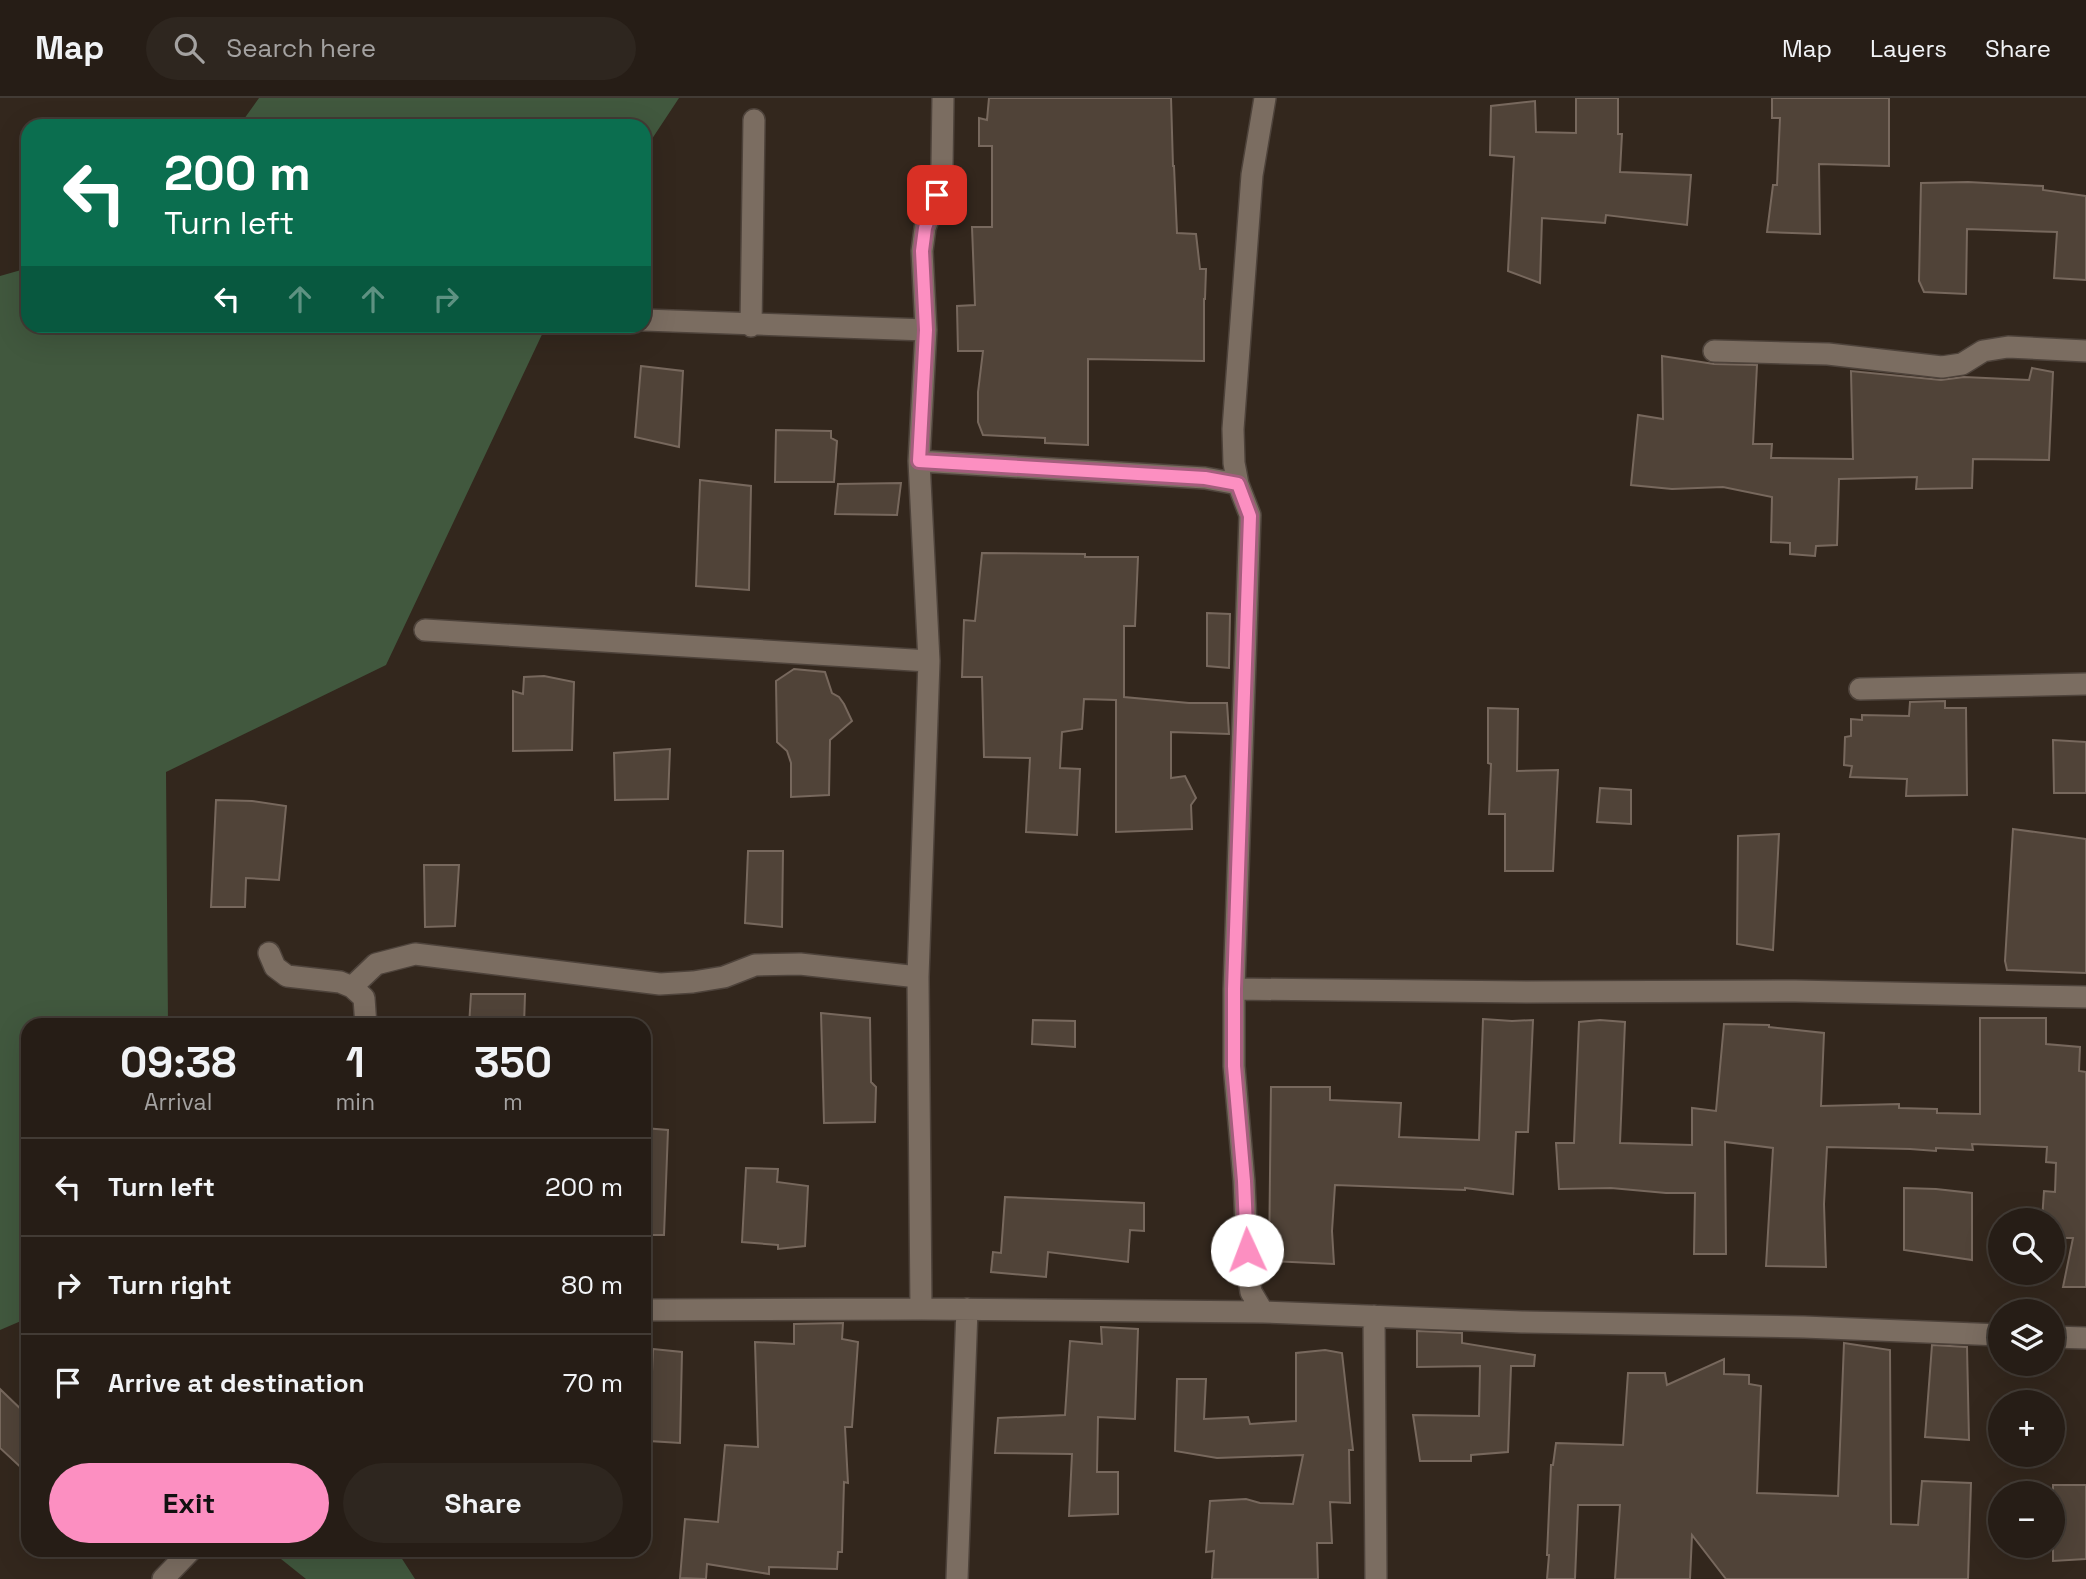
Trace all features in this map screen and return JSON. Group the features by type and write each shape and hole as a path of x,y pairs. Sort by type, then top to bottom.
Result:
{"street":[{"path":"921,1309 918,977 929,661 919,461 926,330 922,251 925,228 937,195 942,165 943,98"},
{"path":"1264,1312 1251,1292 1248,1272 1244,1181 1234,1066 1234,989 1250,516 1238,484 1233,429 1252,175 1265,98"},
{"path":"751,326 754,120"},
{"path":"651,320 751,326 926,330"},
{"path":"1714,351 1828,354 1942,367 1962,364 1983,351 2008,347 2086,351"},
{"path":"919,461 1205,478 1238,484"},
{"path":"425,631 929,661"},
{"path":"1860,689 2086,684"},
{"path":"269,953 275,967 287,976 340,982 352,987 364,998 365,1018"},
{"path":"352,987 376,964 415,954 660,984 724,977 755,965 800,964 918,977"},
{"path":"1234,989 1795,991 2086,997"},
{"path":"957,1579 967,1309"},
{"path":"651,1310 1264,1312 1988,1335"},
{"path":"1374,1316 1376,1579"},
{"path":"2065,1337 2086,1338"},
{"path":"163,1579 184,1557"}],"green space":[{"path":"259,98 679,98 651,140 651,119 244,119"},
{"path":"21,270 21,333 543,333 386,665 166,772 168,1018 21,1018 21,1321 0,1330 0,276"},
{"path":"278,1557 401,1557 415,1579 306,1579"}],"building":[{"path":"989,98 1171,98 1177,233 1196,234 1200,269 1206,269 1204,361 1088,359 1088,445 1045,443 1045,438 983,435 978,422 978,392 983,351 958,351 957,306 975,305 972,227 992,227 992,146 979,146 979,118 987,120"},
{"path":"1576,98 1618,98 1618,134 1622,134 1620,172 1691,175 1687,225 1606,215 1605,223 1542,218 1540,283 1508,271 1514,157 1490,155 1491,106 1535,101 1536,132 1576,133"},
{"path":"1772,98 1889,98 1889,166 1819,164 1820,234 1767,232 1773,185 1777,185 1780,118 1772,118"},
{"path":"1968,182 2043,186 2043,190 2086,196 2086,280 2054,278 2057,232 1967,229 1966,294 1924,292 1919,281 1921,183"},
{"path":"1662,356 1714,364 1757,365 1753,444 1772,444 1771,458 1853,459 1851,371 1941,380 1964,377 2029,380 2032,368 2053,372 2049,460 1973,459 1972,488 1916,489 1917,477 1839,479 1837,545 1816,546 1815,556 1790,554 1790,543 1771,542 1772,497 1723,487 1672,489 1631,485 1638,415 1663,419"},
{"path":"641,366 683,371 679,447 635,437"},
{"path":"776,430 831,431 831,438 837,441 834,482 775,482"},
{"path":"700,480 751,486 749,590 696,586"},
{"path":"901,483 897,515 835,514 838,484"},
{"path":"982,553 1138,557 1135,626 1124,626 1124,697 1189,703 1227,703 1229,734 1171,732 1171,778 1185,776 1196,798 1191,805 1192,829 1116,832 1116,700 1084,699 1082,729 1062,732 1060,768 1080,769 1077,835 1026,832 1030,758 984,757 982,677 962,677 964,620 975,621"},
{"path":"1207,613 1230,614 1229,668 1207,666"},
{"path":"794,669 825,672 832,693 844,704 852,721 830,740 829,795 791,797 791,763 787,751 777,742 776,681"},
{"path":"544,676 574,682 572,750 513,751 513,691 523,694 524,677"},
{"path":"1945,701 1945,708 1966,708 1967,795 1906,796 1907,779 1850,777 1852,766 1844,765 1845,737 1851,736 1851,719 1862,720 1862,715 1909,716 1910,702"},
{"path":"1488,708 1518,709 1517,771 1558,770 1553,871 1505,871 1505,814 1489,814 1491,764 1488,763"},
{"path":"2053,740 2086,742 2086,793 2054,793"},
{"path":"670,749 668,799 615,800 614,753"},
{"path":"1600,788 1631,790 1631,824 1597,822"},
{"path":"216,800 286,806 279,880 246,878 245,907 211,907"},
{"path":"2013,829 2086,839 2086,973 2007,970 2005,961"},
{"path":"1779,834 1773,950 1737,944 1738,836"},
{"path":"748,851 783,851 782,927 745,923"},
{"path":"424,865 459,865 455,926 425,927"},
{"path":"471,994 525,994 524,1018 470,1018"},
{"path":"821,1013 870,1018 871,1082 876,1087 875,1122 824,1123"},
{"path":"1980,1018 2046,1018 2046,1044 2080,1047 2079,1071 2086,1072 2086,1287 2063,1287 2073,1238 2065,1238 2065,1208 2043,1208 2044,1191 2055,1192 2056,1163 2046,1162 2047,1147 1972,1144 1973,1150 1936,1148 1936,1151 1827,1147 1824,1204 1826,1267 1766,1266 1773,1148 1725,1142 1726,1254 1694,1254 1695,1193 1611,1188 1559,1189 1556,1143 1574,1143 1579,1022 1625,1022 1620,1143 1692,1145 1692,1108 1716,1111 1724,1024 1769,1025 1824,1033 1821,1106 1899,1104 1899,1108 1937,1109 1937,1113 1980,1114"},
{"path":"1483,1019 1533,1020 1528,1132 1516,1132 1513,1194 1465,1188 1335,1185 1332,1231 1334,1264 1269,1261 1271,1087 1330,1087 1330,1100 1401,1103 1399,1137 1479,1140"},
{"path":"1033,1020 1075,1021 1075,1047 1032,1044"},
{"path":"651,1129 668,1130 664,1235 651,1235"},
{"path":"746,1168 778,1169 777,1182 808,1186 805,1246 778,1249 778,1245 742,1242"},
{"path":"1904,1188 1972,1193 1972,1260 1904,1250"},
{"path":"1005,1197 1144,1203 1144,1231 1130,1230 1128,1262 1048,1252 1046,1277 991,1272 993,1252 1001,1253"},
{"path":"843,1323 842,1339 858,1342 852,1427 845,1427 848,1483 844,1482 842,1552 838,1552 837,1569 769,1567 769,1574 707,1564 706,1579 680,1578 685,1519 718,1522 725,1445 758,1447 755,1342 794,1344 794,1324"},
{"path":"1101,1327 1138,1329 1135,1419 1098,1417 1097,1472 1118,1472 1118,1514 1069,1516 1072,1454 995,1453 998,1418 1065,1415 1070,1341 1102,1344"},
{"path":"1417,1331 1462,1333 1462,1343 1535,1355 1534,1366 1511,1366 1508,1452 1471,1455 1471,1461 1420,1461 1413,1415 1479,1416 1480,1366 1417,1367"},
{"path":"1844,1343 1890,1350 1891,1524 1918,1525 1922,1481 1971,1483 1968,1579 1726,1579 1692,1535 1690,1579 1615,1579 1620,1505 1578,1505 1575,1579 1547,1579 1551,1465 1556,1443 1623,1445 1628,1373 1665,1373 1667,1385 1724,1359 1724,1374 1749,1375 1749,1384 1761,1386 1757,1493 1838,1496"},
{"path":"1932,1345 1967,1347 1969,1440 1925,1437"},
{"path":"653,1349 682,1352 680,1443 651,1441"},
{"path":"1325,1350 1342,1353 1353,1450 1349,1450 1350,1503 1330,1502 1332,1543 1317,1543 1318,1579 1212,1579 1214,1551 1206,1552 1210,1501 1246,1499 1260,1503 1293,1504 1303,1455 1217,1458 1175,1451 1177,1379 1206,1379 1204,1419 1248,1417 1250,1424 1296,1421 1296,1353"},
{"path":"0,1389 21,1409 21,1468 0,1448"},
{"path":"2065,1485 2086,1485 2086,1559 2053,1561 2053,1558 2065,1558"}],"route":[{"path":"937,195 925,228 922,251 926,330 919,461 1205,478 1238,484 1250,516 1234,989 1234,1066 1247,1250"}]}
